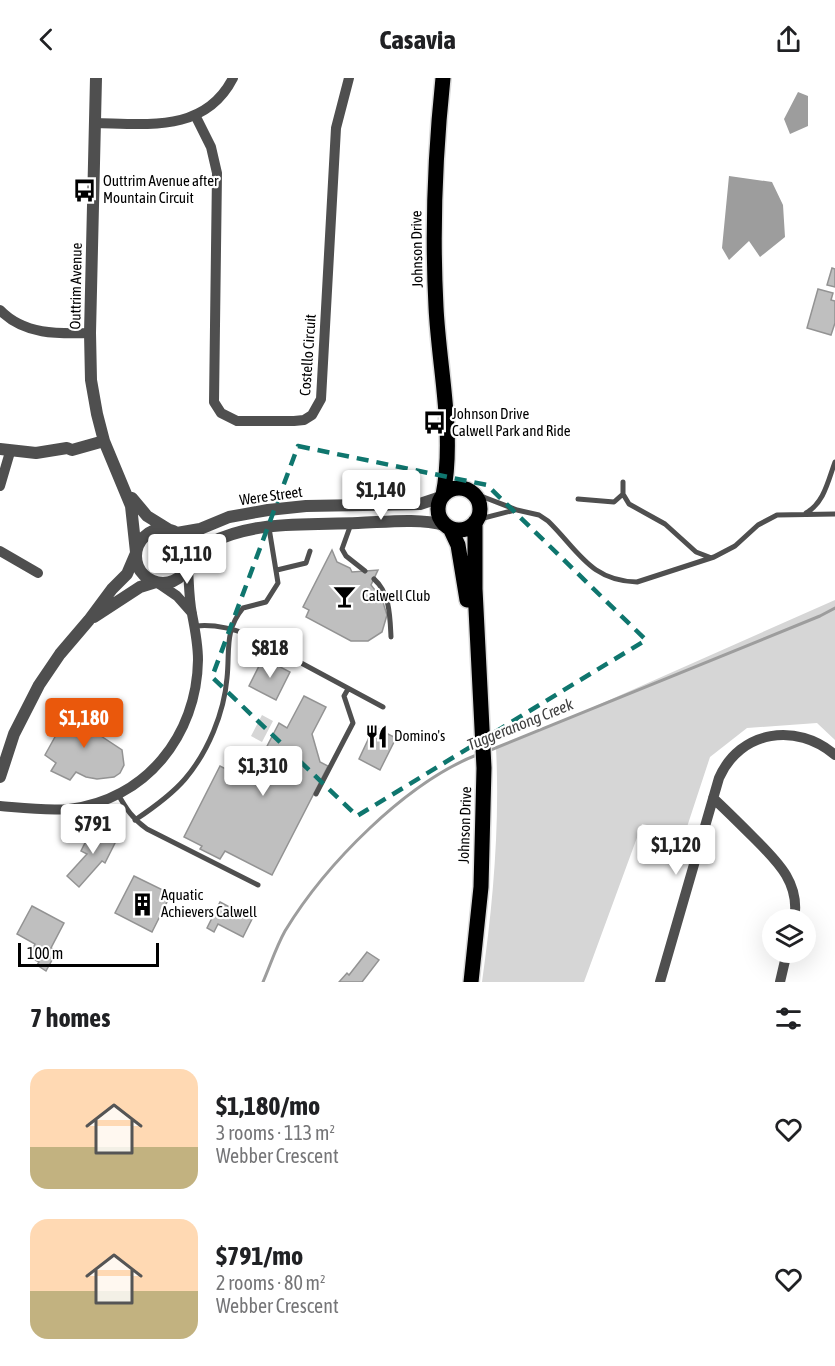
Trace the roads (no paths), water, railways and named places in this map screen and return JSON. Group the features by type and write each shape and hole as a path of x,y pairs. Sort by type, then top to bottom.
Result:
{"main road":[{"name":"Johnson Drive","path":"442,496 447,472 446,420 436,309 434,243 435,178 443,78"},
{"name":"Johnson Drive","path":"446,420 459,474 472,492"},
{"path":"454,488 465,488 472,492 480,508 475,521 460,530 448,526 439,516 438,510 442,496 454,488"},
{"name":"Johnson Drive","path":"471,982 481,887 484,768 474,579 475,521"},
{"name":"Johnson Drive","path":"448,526 458,545 480,669"}],"street":[{"name":"Outtrim Avenue","path":"96,78 91,380 103,436 131,506 136,553"},
{"path":"95,123 161,124 178,121 195,115 218,99 233,78"},
{"name":"Costello Circuit","path":"195,115 211,147 217,173 214,402 221,413 237,421 304,420 315,412 321,399 336,128 349,78"},
{"path":"0,310 10,319 27,328 45,333 90,333"},
{"path":"0,486 5,450 36,453 68,448 72,450 103,436"},
{"name":"Outtrim Avenue","path":"126,489 147,516 173,531"},
{"name":"Were Street","path":"173,531 200,529 229,518 268,510 306,506 420,504 442,496"},
{"name":"Were Street","path":"188,567 207,544 231,534 269,526 432,522 448,526"},
{"path":"0,777 14,734 39,685 60,654 112,589 127,574 141,541 150,532 173,531 185,540 190,550 188,567 198,660 195,695 178,738 161,761 142,779 100,802 71,808 42,810 0,806"},
{"path":"0,552 38,573"},
{"path":"136,553 139,570 147,578 177,596 192,614"},
{"path":"89,620 140,587 175,581 188,567"},
{"path":"660,982 713,798 725,765 740,748 771,736 788,735 804,738 820,744 835,755"},
{"path":"713,798 777,861 787,874 795,896 794,909"},
{"path":"780,982 784,963"}],"lane":[{"path":"804,514 821,500 835,462"},
{"path":"623,482 623,494 628,504"},
{"path":"472,492 517,510 539,515 548,521 596,572 609,578 637,582 714,557 735,546 758,525 777,514 835,514"},
{"path":"614,502 623,494"},
{"path":"578,499 628,504 665,524 696,552 703,556 714,557"},
{"path":"475,521 517,510"},
{"path":"351,523 342,549 346,556 365,571"},
{"path":"135,820 184,781 216,724 226,691 231,628 243,608 266,602 276,587 277,570 269,526"},
{"path":"277,570 306,563 310,551"},
{"path":"374,579 386,598 391,637"},
{"path":"196,626 212,625 231,628 274,648 383,707"},
{"path":"316,794 353,723 344,696 348,689"},
{"path":"118,794 125,809 147,829 258,885"}],"waterway":[{"name":"Tuggeranong Creek","path":"488,751 835,608"},
{"name":"Tuggeranong Creek","path":"263,982 285,931 322,879 345,853 396,805 424,784 451,767 479,754"}],"place":[{"name":"Outtrim Avenue after Mountain Circuit","path":"85,190"},
{"name":"Johnson Drive Calwell Park and Ride","path":"434,423"},
{"name":"Calwell Club","path":"344,596"},
{"name":"Domino's","path":"376,736"},
{"name":"Aquatic Achievers Calwell","path":"143,904"}]}
